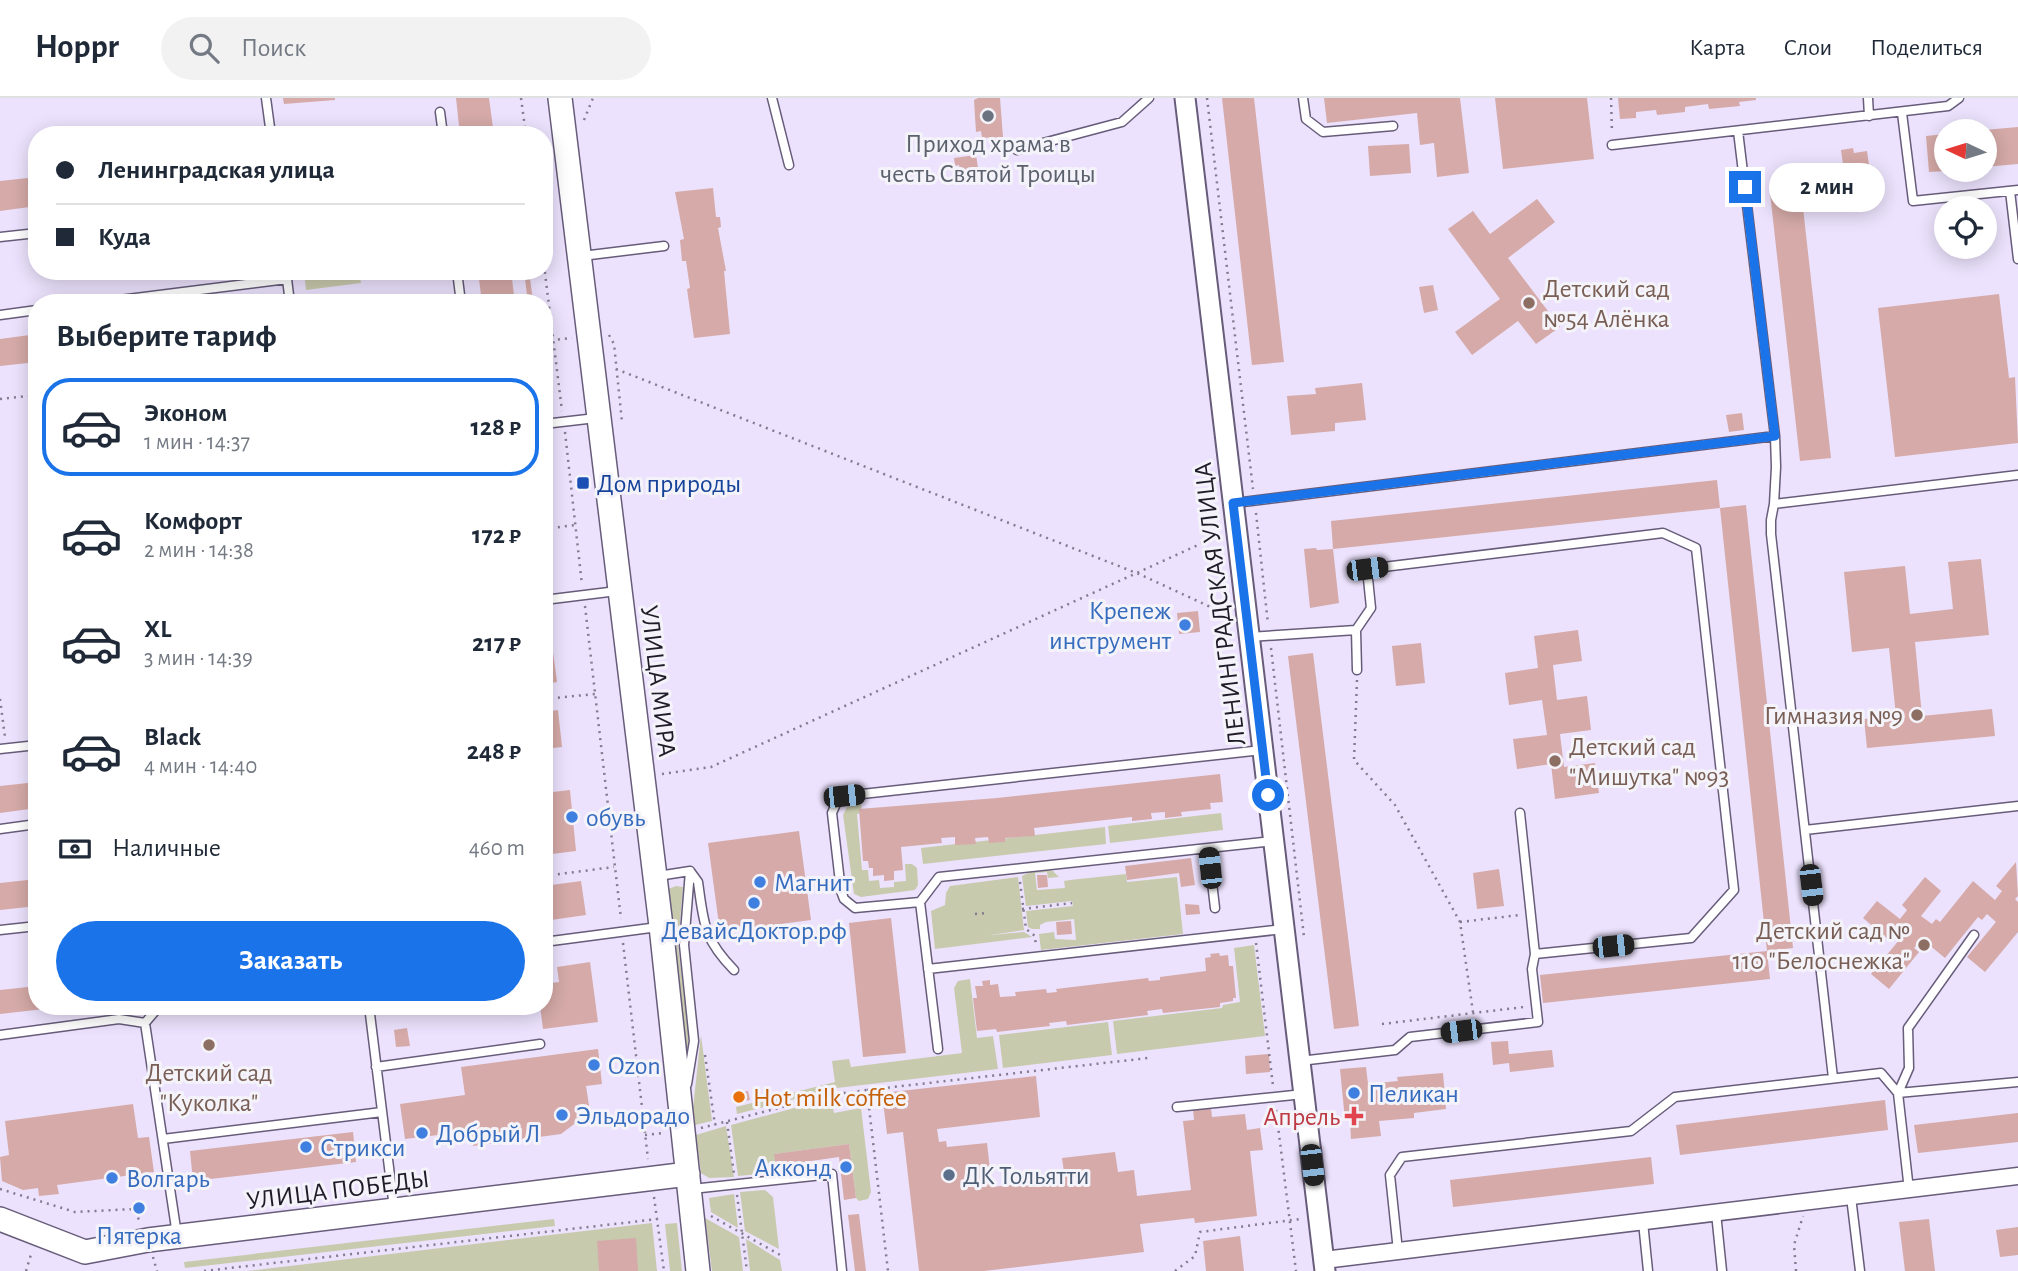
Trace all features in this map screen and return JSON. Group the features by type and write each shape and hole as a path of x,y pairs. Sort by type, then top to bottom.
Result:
{"main road":[{"name":"УЛИЦА МИРА","path":"560,98 661,926 698,1271"},
{"name":"УЛИЦА ПОБЕДЫ","path":"0,1219 81,1261 177,1237 650,1180 689,1182"}],"street":[{"name":"ЛЕНИНГРАДСКАЯ УЛИЦА","path":"1185,98 1324,1266"},
{"path":"1324,1266 1398,1251 2018,1176"}],"lane":[{"path":"266,98 270,126"},
{"path":"772,98 789,166"},
{"path":"1017,150 1122,122 1149,98"},
{"path":"1303,98 1306,120 1324,132 1393,126"},
{"path":"1868,98 1869,116"},
{"path":"1612,145 1902,113 1948,106 1959,98"},
{"path":"440,112 442,126"},
{"path":"1902,113 1913,201 2014,190 2018,258"},
{"path":"1738,131 1775,436 1771,534 1833,1078"},
{"path":"0,237 28,234"},
{"path":"579,256 664,246"},
{"path":"157,294 253,280"},
{"path":"0,315 28,311"},
{"path":"553,423 599,418"},
{"path":"1233,503 1775,436"},
{"path":"1774,505 2018,475"},
{"path":"1357,670 1356,630 1371,608 1367,569 1663,533 1696,548 1734,890 1691,938 1535,954"},
{"path":"553,599 620,591"},
{"path":"1249,637 1356,630"},
{"path":"3,749 28,746"},
{"path":"920,902 855,908 844,899 832,813 838,799 857,794 1262,750"},
{"path":"1805,830 2018,807"},
{"path":"1300,1061 1395,1049 1410,1037 1538,1022 1532,969 1535,954 1520,813"},
{"path":"0,829 28,825"},
{"path":"938,1049 920,902 939,877 1273,841"},
{"path":"1208,848 1215,908"},
{"path":"655,876 690,871"},
{"path":"690,871 698,882 708,937 717,952 734,970"},
{"path":"682,1123 694,1041 684,945 690,871"},
{"path":"553,941 661,926"},
{"path":"0,930 28,927"},
{"path":"928,969 1284,929"},
{"path":"1909,1189 1898,1093 1909,1068 1908,1028 1974,935"},
{"path":"152,1015 145,1023 177,1237"},
{"path":"370,1015 394,1210"},
{"path":"0,1035 119,1019 145,1023"},
{"path":"376,1067 540,1044"},
{"path":"1398,1251 1390,1174 1402,1157 1631,1131 1675,1097 1881,1073 1898,1093"},
{"path":"1898,1093 2018,1082"},
{"path":"1177,1107 1294,1095"},
{"path":"163,1139 382,1112"},
{"path":"689,1182 832,1174 842,1271"},
{"path":"1851,1197 1860,1271"},
{"path":"1716,1213 1722,1271"},
{"path":"1643,1222 1648,1271"}],"path":[{"path":"521,98 525,126"},
{"path":"1208,98 1304,936"},
{"path":"1611,98 1612,145"},
{"path":"553,326 650,1180 664,1271"},
{"path":"555,340 589,336"},
{"path":"616,369 1139,574 1234,618"},
{"path":"0,399 28,396"},
{"path":"553,528 575,525"},
{"path":"660,774 712,767 1236,528"},
{"path":"1357,670 1354,760 1395,805 1460,922 1474,1012"},
{"path":"553,698 595,694"},
{"path":"0,699 3,749"},
{"path":"553,875 615,867"},
{"path":"1019,869 1026,929 1035,936 1037,957"},
{"path":"1023,909 1072,903"},
{"path":"975,914 987,913"},
{"path":"1460,922 1531,914"},
{"path":"1382,1024 1532,1006"},
{"path":"645,1135 682,1123 702,1128 829,1094 1149,1058"},
{"path":"867,1090 888,1271"},
{"path":"0,1189 75,1212 134,1209"},
{"path":"1796,1271 1794,1245 1808,1202"},
{"path":"705,1212 782,1256"},
{"path":"204,1271 657,1219"},
{"path":"1175,1271 1195,1256 1200,1232 1294,1220"}],"green space":[{"path":"305,280 360,280 361,283 306,290"},
{"path":"861,804 862,813 857,814 862,870 868,870 869,881 879,880 880,888 894,887 894,882 906,881 905,864 912,864 917,868 918,885 915,890 861,897 854,894 843,815 847,807"},
{"path":"1221,813 1223,830 1110,843 1108,826"},
{"path":"1105,827 1106,844 923,864 921,848"},
{"path":"1036,869 1053,871 1059,877 1048,878 1047,872 1035,873 1037,890 1065,888 1064,881 1126,874 1127,882 1177,877 1183,934 1041,950 1039,934 1054,932 1055,939 1076,940 1074,919 1046,922 1040,925 1040,929 1028,927 1026,911 1073,906 1072,901 1026,906 1022,876"},
{"path":"1018,877 1024,930 990,935 1024,932 1032,937 935,949 931,911 945,905 950,886"},
{"path":"676,886 683,887 678,945 689,1034 688,1048 685,1048 666,890"},
{"path":"1254,945 1265,1036 1117,1054 1113,1021 1222,1008 1223,1005 1240,1002 1234,948"},
{"path":"970,979 977,1038 993,1036 998,1069 837,1088 737,1114 736,1107 835,1082 832,1061 849,1059 851,1067 962,1053 954,988 958,981"},
{"path":"1108,1022 1112,1055 1003,1068 999,1035"},
{"path":"701,1035 712,1121 695,1125 693,1108"},
{"path":"831,1098 834,1113 861,1108 871,1192 868,1199 859,1201 856,1198 849,1144 775,1154 776,1166 768,1167 760,1174 738,1176 731,1125"},
{"path":"726,1126 734,1177 709,1178 701,1173 696,1135"},
{"path":"765,1190 773,1197 779,1249 745,1231 740,1192"},
{"path":"734,1194 738,1228 711,1212 709,1198"},
{"path":"705,1218 739,1237 743,1271 712,1271"},
{"path":"554,1219 555,1226 185,1268 184,1262"},
{"path":"652,1223 657,1271 247,1271"},
{"path":"677,1223 682,1271 670,1271 665,1224"},
{"path":"746,1239 780,1260 782,1271 750,1271"}],"building":[{"path":"283,98 335,98 335,100 284,104"},
{"path":"456,98 489,98 493,126 459,126"},
{"name":"Приход храма в честь Святой Троицы","path":"1000,98 1003,137 982,138 981,131 976,132 974,100"},
{"path":"1222,98 1254,98 1284,362 1252,365"},
{"path":"1324,98 1460,98 1469,173 1437,177 1434,143 1420,145 1417,113 1327,123"},
{"path":"1495,98 1587,98 1594,159 1503,169"},
{"path":"1618,98 1756,100 1739,102 1740,106 1709,109 1708,104 1685,107 1685,112 1657,115 1656,110 1636,112 1636,118 1620,119"},
{"path":"2018,127 2018,164 1997,166 1997,129"},
{"path":"1934,135 1934,172 1929,172 1926,136"},
{"path":"1409,144 1411,173 1370,176 1368,146"},
{"path":"1853,148 1854,153 1867,151 1875,207 1859,210 1853,171 1844,172 1841,150"},
{"path":"976,155 979,174 961,176 959,165 955,166 954,158"},
{"path":"28,178 28,207 0,211 0,181"},
{"path":"713,188 716,217 720,217 721,227 718,228 726,271 730,334 694,338 686,261 682,261 680,240 684,239 675,192"},
{"path":"1801,190 1831,458 1800,461 1770,193"},
{"path":"1537,199 1555,222 1508,258 1560,327 1536,344 1518,321 1472,355 1455,332 1500,299 1448,229 1473,211 1490,234"},
{"path":"479,280 512,280 514,294 481,294"},
{"path":"525,280 530,280 532,294 527,294"},
{"path":"1433,285 1438,310 1424,313 1419,287"},
{"path":"1999,294 2009,378 2015,377 2018,443 1895,457 1878,308"},
{"path":"28,335 28,363 0,366 0,339"},
{"path":"1362,383 1366,420 1335,423 1335,431 1291,435 1287,396 1316,394 1315,388"},
{"path":"1742,413 1744,430 1729,432 1726,415"},
{"path":"1717,480 1720,508 1333,549 1331,521"},
{"path":"1746,505 1793,948 1767,951 1720,508"},
{"path":"1304,549 1333,549 1339,603 1310,608"},
{"path":"1981,559 1989,635 1915,642 1922,716 1992,709 1995,736 1867,748 1864,719 1896,716 1889,648 1852,652 1844,572 1905,566 1910,614 1953,609 1948,562"},
{"path":"1198,611 1200,632 1179,634 1177,613"},
{"path":"1578,630 1582,661 1553,665 1557,700 1587,696 1591,730 1560,734 1564,767 1595,763 1599,793 1555,799 1551,764 1517,769 1513,739 1547,735 1542,700 1509,705 1505,673 1538,668 1534,636"},
{"path":"1421,643 1425,683 1396,686 1392,646"},
{"path":"553,652 557,682 553,683"},
{"path":"1313,653 1359,1026 1334,1029 1288,656"},
{"path":"558,710 562,747 553,748 553,711"},
{"path":"1220,774 1223,802 1210,803 1211,809 1181,812 1182,816 1165,818 1165,812 1151,813 1152,819 1132,821 1132,817 1034,828 1035,836 1005,838 1005,842 989,843 988,837 975,838 976,844 955,845 955,837 941,838 942,843 901,847 903,870 894,871 894,880 884,881 884,875 873,876 873,868 869,868 868,861 863,861 859,809 997,798"},
{"path":"28,783 28,809 0,813 0,786"},
{"path":"570,790 576,851 553,854 553,792"},
{"name":"Магнит","path":"799,831 811,920 773,925 775,938 757,940 755,927 720,932 708,843"},
{"path":"1191,858 1195,885 1181,887 1179,873 1127,880 1125,866"},
{"path":"2016,862 2018,932 1985,972 1967,957 1996,922 1987,914 1982,920 1978,917 1945,958 1922,939 1914,948 1919,952 1889,989 1871,974 1900,939 1893,933 1888,939 1863,918 1877,901 1900,919 1907,910 1902,905 1925,877 1941,891 1921,916 1932,924 1936,919 1940,922 1973,881 1995,900 2002,891 1996,886"},
{"path":"1499,869 1504,906 1477,909 1473,873"},
{"path":"1037,875 1047,875 1048,887 1038,888"},
{"path":"28,880 28,907 0,910 0,883"},
{"path":"581,881 586,915 553,920 553,885"},
{"path":"1185,904 1199,905 1200,914 1186,915"},
{"path":"891,918 906,1053 863,1057 849,923"},
{"path":"1071,921 1072,934 1057,935 1056,922"},
{"path":"1767,951 1770,979 1543,1003 1540,975"},
{"path":"1219,953 1220,956 1228,955 1229,966 1233,966 1236,998 1220,1003 1220,1007 1163,1013 1162,1009 1147,1011 1148,1015 1067,1025 1066,1021 1049,1023 1050,1026 997,1032 996,1029 977,1031 973,998 977,998 975,986 983,986 982,981 990,980 990,985 998,984 1000,997 1016,996 1015,992 1046,989 1047,993 1057,992 1056,989 1148,978 1149,981 1160,980 1160,977 1206,971 1205,958"},
{"path":"590,962 598,1022 543,1029 541,1015 553,1015 553,983 559,982 557,967"},
{"path":"28,987 28,1011 0,1014 0,990"},
{"path":"407,1028 410,1046 396,1047 394,1030"},
{"path":"1508,1041 1509,1054 1552,1050 1554,1067 1510,1072 1509,1063 1493,1065 1491,1042"},
{"path":"598,1049 602,1084 586,1086 590,1112 561,1134 473,1146 471,1131 405,1139 400,1104 465,1095 461,1067"},
{"path":"1269,1054 1270,1072 1246,1074 1245,1056"},
{"path":"1366,1067 1368,1084 1398,1081 1397,1077 1443,1073 1446,1109 1414,1113 1414,1118 1379,1121 1381,1136 1351,1139 1350,1120 1345,1120 1340,1069"},
{"name":"ДК Тольятти","path":"1036,1076 1040,1117 937,1129 939,1142 946,1141 947,1147 987,1143 992,1187 1065,1179 1062,1158 1115,1152 1118,1172 1134,1170 1137,1196 1191,1190 1183,1121 1194,1120 1193,1110 1211,1108 1212,1117 1245,1114 1247,1130 1260,1128 1263,1150 1250,1151 1257,1216 1195,1223 1194,1218 1140,1224 1144,1252 984,1271 919,1271 903,1132 887,1134 882,1093"},
{"path":"748,1091 750,1100 737,1102 735,1093"},
{"path":"1885,1100 1888,1130 1680,1155 1676,1125"},
{"path":"133,1104 138,1138 149,1137 154,1172 57,1185 59,1194 39,1196 38,1188 23,1190 2,1181 0,1157 9,1155 5,1121"},
{"path":"2018,1113 2018,1142 1918,1153 1914,1125"},
{"path":"353,1132 356,1162 193,1181 190,1151"},
{"path":"849,1144 856,1198 844,1200 839,1157 776,1166 774,1154"},
{"path":"1651,1157 1654,1184 1453,1207 1450,1180"},
{"path":"859,1214 866,1271 855,1271 848,1215"},
{"path":"1929,1219 1935,1271 1905,1271 1899,1222"},
{"path":"2018,1227 2018,1255 2000,1257 1996,1230"},
{"path":"1240,1236 1244,1271 1206,1271 1203,1241"},
{"path":"636,1238 638,1271 599,1271 597,1241"}],"place":[{"name":"Приход храма в честь Святой Троицы","path":"988,116"},
{"name":"Детский сад №54 Алёнка","path":"1529,303"},
{"name":"Дом природы","path":"583,483"},
{"name":"Крепеж инструмент","path":"1185,625"},
{"name":"Гимназия №9","path":"1917,715"},
{"name":"Детский сад \"Мишутка\" №93","path":"1555,761"},
{"name":"обувь","path":"572,817"},
{"name":"Магнит","path":"760,882"},
{"name":"ДевайсДоктор.рф","path":"754,903"},
{"name":"Детский сад № 110 \"Белоснежка\"","path":"1924,945"},
{"name":"Детский сад \"Куколка\"","path":"209,1045"},
{"name":"Ozon","path":"594,1065"},
{"name":"Пеликан","path":"1354,1093"},
{"name":"Hot milk coffee","path":"739,1097"},
{"name":"Эльдорадо","path":"562,1115"},
{"name":"Апрель","path":"1354,1116"},
{"name":"Добрый Л","path":"422,1133"},
{"name":"Стрикси","path":"306,1147"},
{"name":"Акконд","path":"846,1167"},
{"name":"ДК Тольятти","path":"949,1175"},
{"name":"Волгарь","path":"112,1178"},
{"name":"Пятерка","path":"139,1208"}],"route":[{"path":"1268,795 1233,503 1775,436 1745,187"}]}
